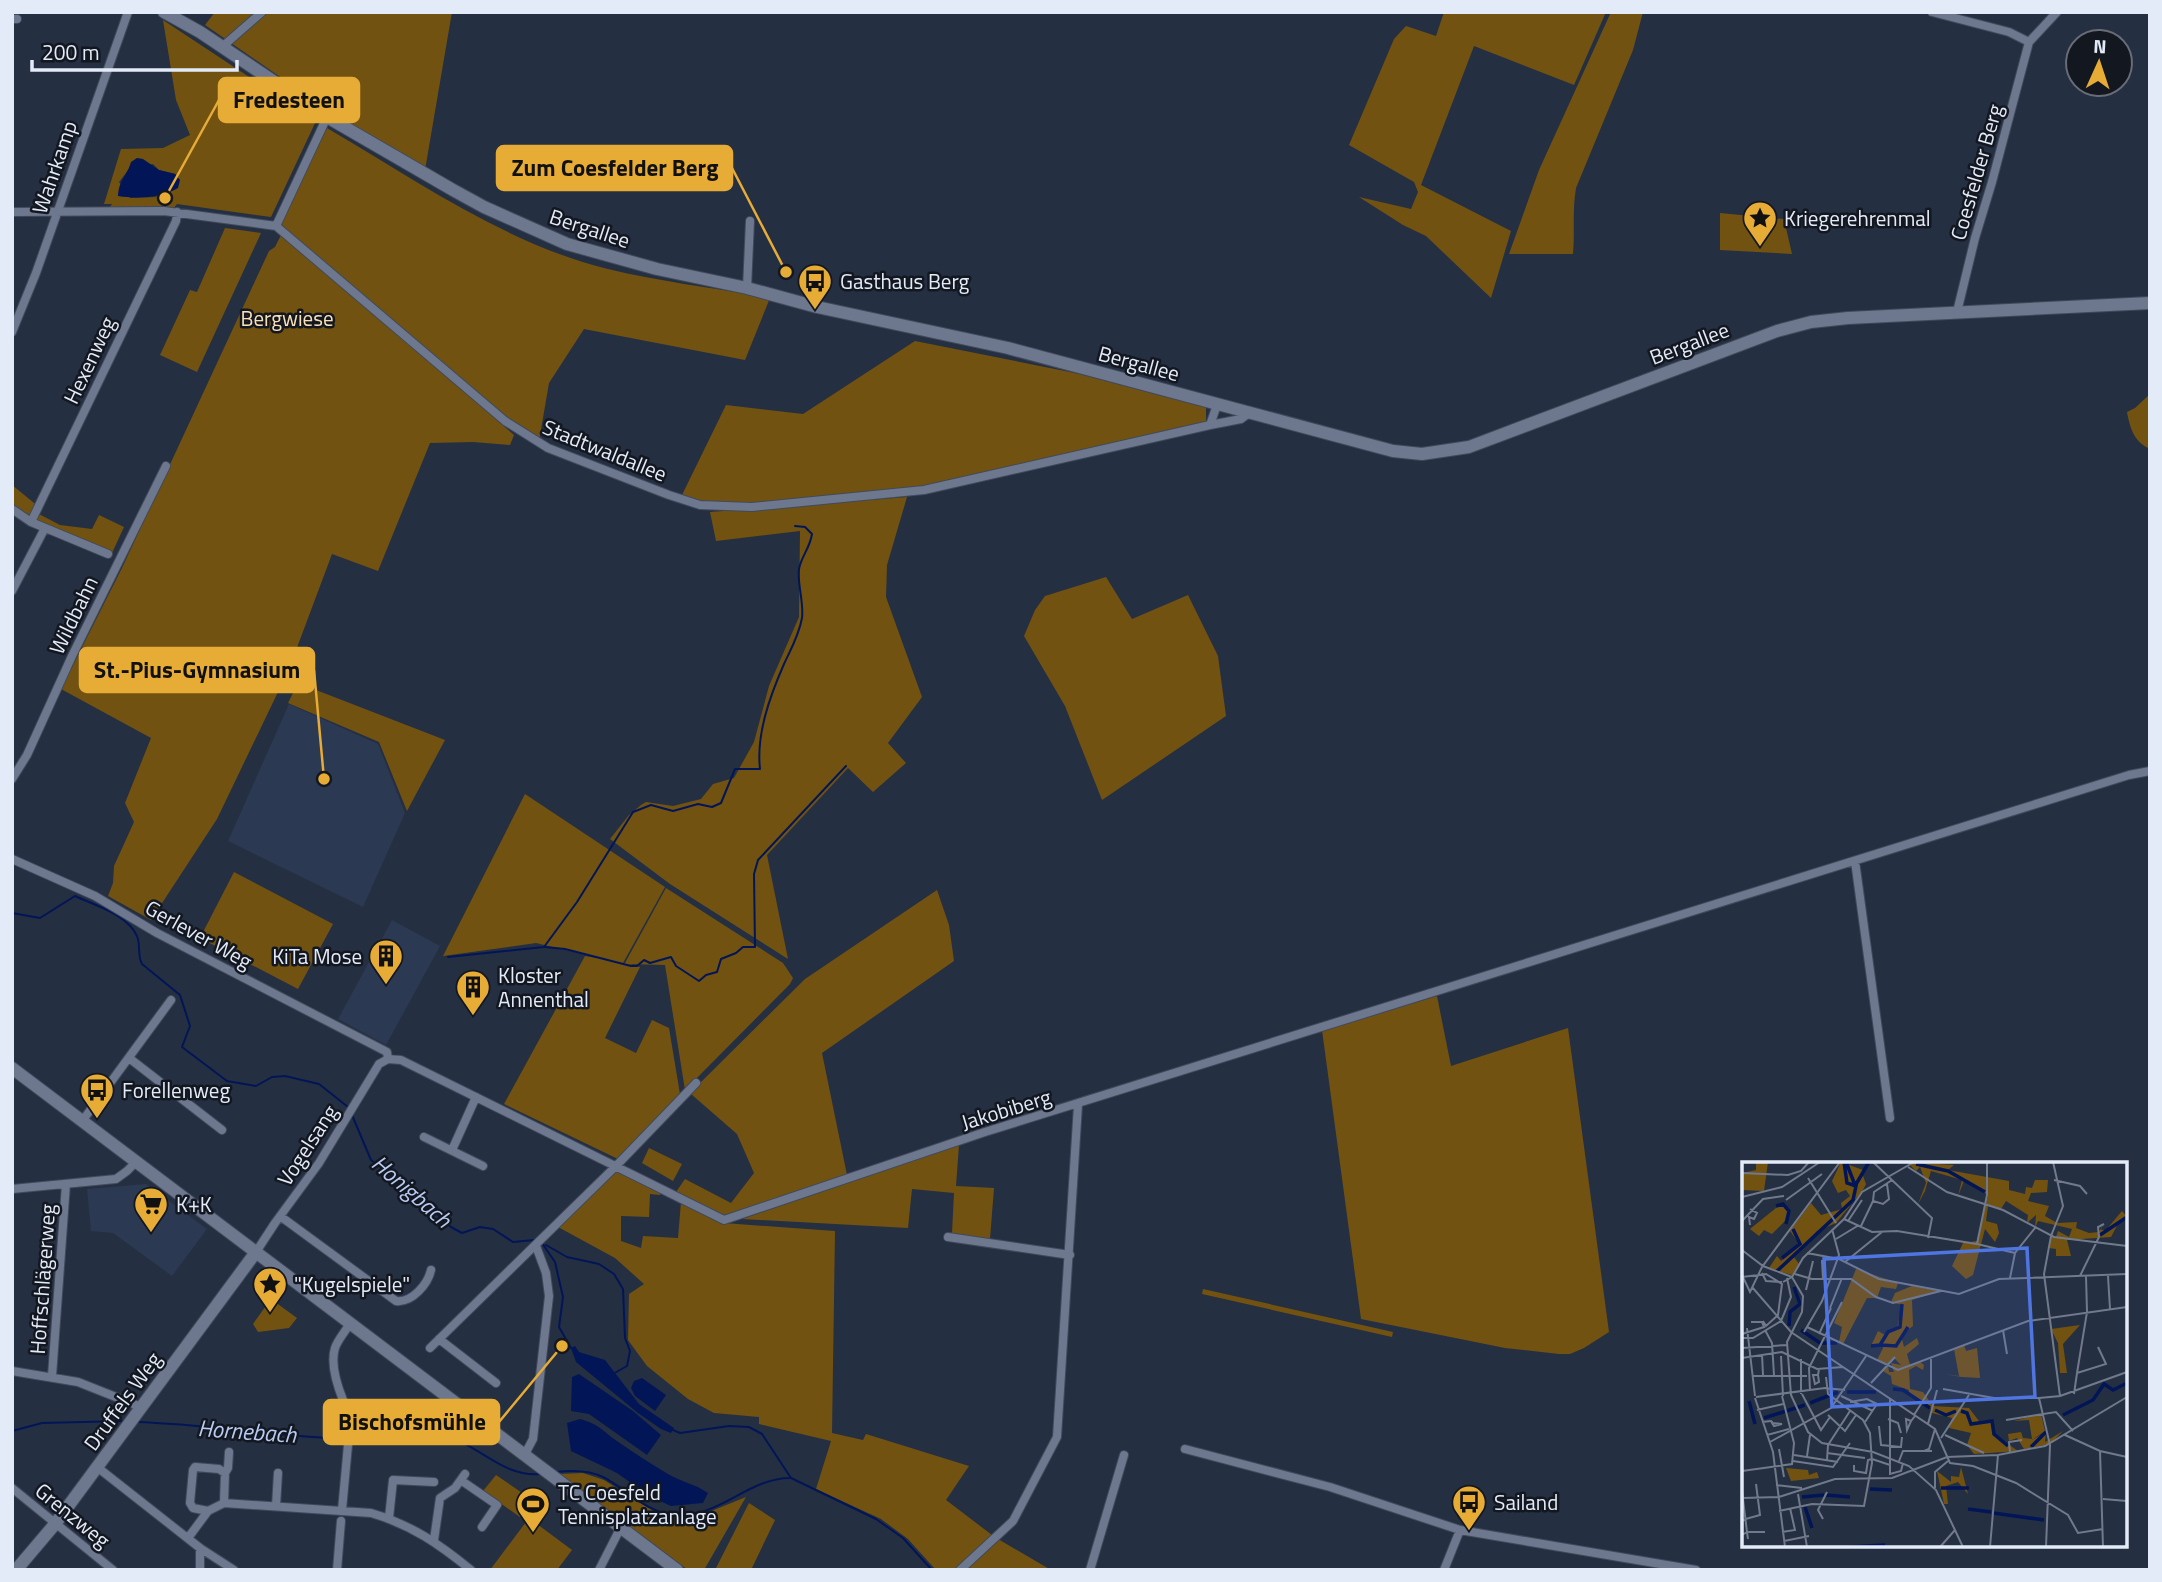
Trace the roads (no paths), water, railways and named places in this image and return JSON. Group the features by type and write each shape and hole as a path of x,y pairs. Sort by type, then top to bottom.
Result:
{"street":[{"name":"Wahrkamp","path":"12,332 128,12"},
{"name":"Bergallee","path":"164,12 327,117 484,208 568,244 828,310 1008,348 1393,451 1439,452 1469,447 1800,324 1848,318 2150,303"},
{"path":"222,47 262,12"},
{"path":"1931,12 2009,32 2029,42"},
{"name":"Coesfelder Berg","path":"1958,312 1975,238 2029,42 2057,12"},
{"path":"12,212 177,212 276,226 327,117"},
{"name":"Hexenweg","path":"31,522 176,221 177,212"},
{"path":"747,288 750,221"},
{"name":"Stadtwaldallee","path":"276,226 526,436 586,464 700,505 752,507 923,490 1241,419 1249,413"},
{"path":"1210,425 1217,405"},
{"name":"Wildbahn","path":"12,779 27,755 72,656 166,466"},
{"path":"12,509 31,522 108,554"},
{"path":"12,591 45,528"},
{"path":"1078,1105 2129,775 2150,771"},
{"name":"Gerlever Weg","path":"12,859 108,903 167,938 387,1052 388,1059 401,1060 724,1220"},
{"path":"1855,861 1890,1118"},
{"path":"83,1120 171,1000"},
{"path":"129,1058 222,1130"},
{"name":"Vogelsang","path":"256,1252 319,1163 379,1064 388,1059"},
{"path":"12,1068 677,1570"},
{"path":"430,1348 616,1166 696,1083"},
{"path":"452,1150 476,1097"},
{"name":"Jakobiberg","path":"724,1220 985,1132 1078,1105 1057,1437 1013,1521 960,1570"},
{"path":"424,1137 483,1166"},
{"path":"12,1189 116,1179 136,1162"},
{"name":"Hoffschlägerweg","path":"52,1376 66,1184"},
{"path":"281,1216 396,1301 406,1300 428,1282 431,1270"},
{"path":"948,1237 1070,1255"},
{"path":"525,1454 533,1439 549,1296 539,1242"},
{"name":"Druffels Weg","path":"16,1570 55,1524 256,1252"},
{"path":"343,1400 337,1386 334,1355 350,1323"},
{"path":"439,1339 496,1383"},
{"path":"12,1371 52,1376 110,1393 135,1415"},
{"path":"342,1510 348,1445"},
{"path":"1185,1450 1330,1488 1460,1530 1696,1570"},
{"path":"224,1503 229,1452"},
{"path":"1090,1570 1124,1455"},
{"path":"97,1468 233,1570"},
{"path":"208,1511 193,1508 190,1503 192,1470 219,1469 225,1473"},
{"path":"276,1506 278,1473"},
{"path":"434,1540 440,1498 455,1488 463,1477 497,1505 482,1527"},
{"path":"389,1518 393,1480 434,1482"},
{"name":"Grenzweg","path":"12,1488 113,1570"},
{"path":"188,1538 208,1511 217,1504 224,1503 371,1513 389,1518 434,1540 471,1570"},
{"path":"337,1570 341,1521"},
{"path":"599,1570 621,1527"},
{"path":"1444,1570 1460,1530"},
{"path":"200,1570 201,1548"}],"waterway":[{"path":"448,957 544,947 577,902 633,812 651,805 673,811 698,804 712,807 721,803 735,769 760,769 760,742 765,715 802,618 799,569 812,534 805,527 795,526"},
{"path":"545,947 565,949 631,966 637,966 644,960 650,963 671,957 676,966 699,981 706,975 717,972 721,959 743,947 755,947 754,874 758,860 846,766"},
{"name":"Honigbach","path":"12,913 40,918 75,896 119,916 137,936 142,964 180,995 190,1026 182,1047 227,1081 256,1086 272,1077 285,1076 319,1084 348,1107"},
{"name":"Honigbach","path":"352,1115 371,1160 409,1188 451,1227 462,1233 480,1227 493,1229 513,1242 534,1240"},
{"name":"Honigbach","path":"542,1243 555,1262 563,1297 559,1327 571,1348"},
{"name":"Honigbach","path":"546,1245 567,1257 599,1264 614,1274 623,1289 625,1338 630,1351 627,1366 613,1374"},
{"name":"Hornebach","path":"12,1431 42,1423 124,1421"},
{"name":"Hornebach","path":"136,1422 329,1438 442,1435 455,1439 514,1471 540,1474"},
{"name":"Honigbach","path":"673,1430 680,1433 729,1426 749,1427 762,1434 791,1478 876,1519 903,1538 932,1570"},
{"name":"Hornebach","path":"556,1472 580,1471 598,1475 654,1510 674,1515 705,1511 760,1484 790,1478"}],"place":[{"name":"Fredesteen","path":"165,198"},
{"name":"Kriegerehrenmal","path":"1760,248"},
{"name":"Zum Coesfelder Berg","path":"786,272"},
{"name":"Gasthaus Berg","path":"815,311"},
{"name":"St.-Pius-Gymnasium","path":"324,779"},
{"name":"KiTa Mose","path":"386,986"},
{"name":"Kloster Annenthal","path":"473,1017"},
{"name":"Forellenweg","path":"97,1120"},
{"name":"K+K","path":"151,1234"},
{"name":"\"Kugelspiele\"","path":"270,1314"},
{"name":"Bischofsmühle","path":"562,1346"},
{"name":"Sailand","path":"1469,1532"},
{"name":"TC Coesfeld Tennisplatzanlage","path":"533,1534"}],"park label":[{"name":"Bergwiese","path":"287,318"}]}
